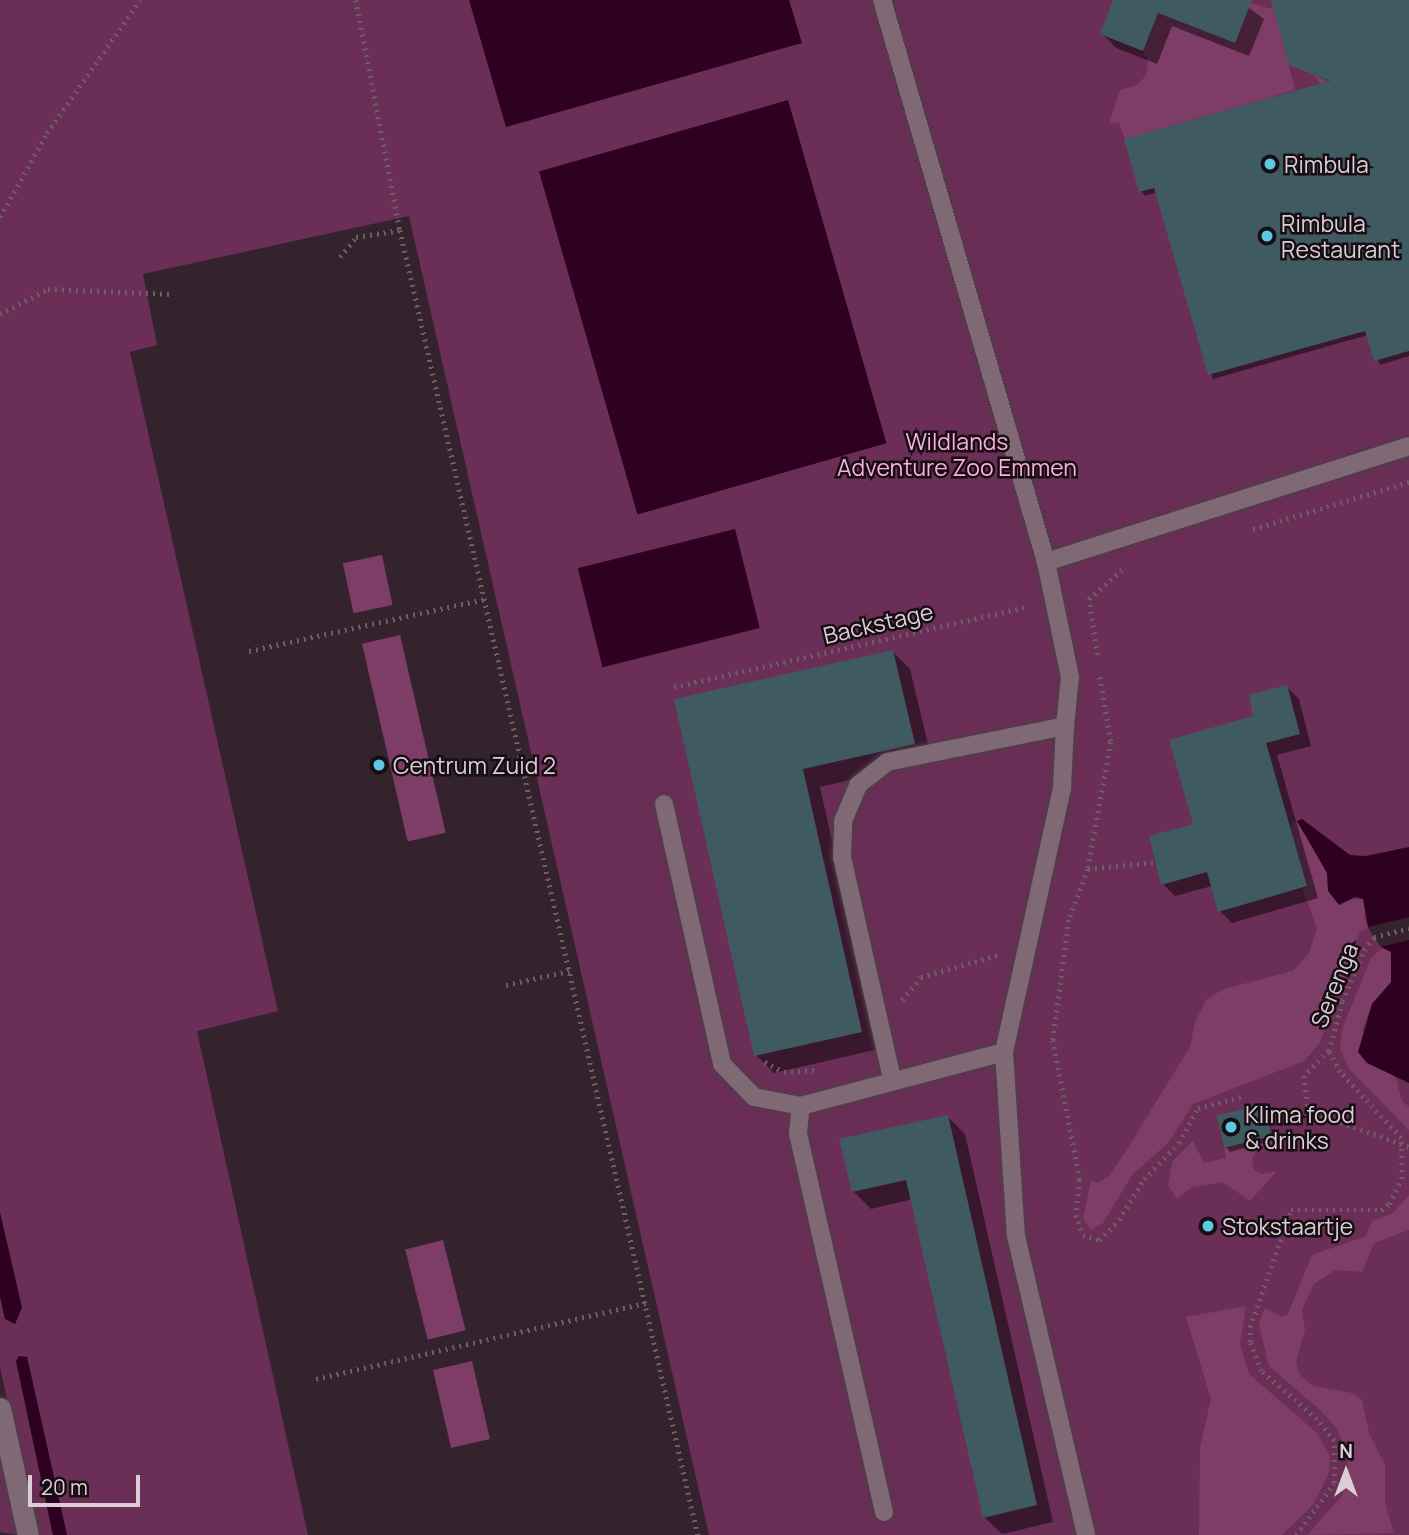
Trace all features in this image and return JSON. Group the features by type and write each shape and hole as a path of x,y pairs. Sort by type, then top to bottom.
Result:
{"street":[{"path":"0,1408 28,1535"}],"lane":[{"path":"882,0 1046,562 1070,677 1062,789 1004,1052 1016,1236 1086,1535"},
{"path":"1046,562 1409,446"},
{"path":"892,1079 883,1024 842,858 842,821 858,785 887,762 1065,726"},
{"path":"664,804 722,1064 754,1097 801,1106 892,1079 1004,1052"},
{"path":"801,1106 799,1133 884,1511"}],"path":[{"path":"0,216 47,133 140,0"},
{"path":"356,0 400,230 698,1535"},
{"path":"340,257 356,237 400,230"},
{"path":"0,314 48,289 171,294"},
{"path":"1241,532 1409,482"},
{"path":"1098,659 1089,599 1125,566 1138,562"},
{"name":"Backstage","path":"674,687 1054,601 1078,596 1089,599"},
{"path":"249,652 485,599"},
{"path":"1100,671 1111,742 1088,869 1069,920 1053,1041 1080,1180 1076,1215 1083,1235 1099,1240 1119,1220 1144,1179 1179,1143 1198,1108 1245,1096"},
{"path":"1088,869 1156,862"},
{"path":"1035,915 1069,920"},
{"name":"Serenga","path":"1403,1144 1392,1126 1340,1072 1329,1051 1342,1001 1374,936 1409,928"},
{"path":"883,1024 921,977 998,956 1000,944"},
{"path":"506,985 569,971"},
{"path":"1329,1051 1304,1076 1308,1110 1409,1147"},
{"path":"765,1062 784,1072 821,1070"},
{"path":"1296,1535 1328,1495 1337,1456 1334,1441 1317,1419 1261,1371 1250,1342 1254,1309 1291,1210 1373,1212 1389,1204 1402,1179 1403,1144"},
{"path":"316,1379 645,1303"}],"green space":[{"name":"Wildlands Adventure Zoo Emmen","path":"0,0 1409,0 1409,1535 709,1535 409,216 143,274 157,345 130,352 278,1011 197,1031 308,1535 67,1535 27,1358 16,1361 53,1535 37,1535 0,1367 0,1296 5,1319 22,1308 0,1213"},
{"path":"0,1452 19,1535 0,1532"}],"shaded area":[{"path":"469,0 789,0 802,43 506,127"},
{"path":"1271,0 1301,0 1347,87 1321,85 1310,70 1286,54 1295,90 1125,139 1119,122 1109,124 1120,90 1135,86 1146,76 1148,61 1143,51 1158,13 1234,43 1250,3 1272,9"},
{"path":"788,100 886,443 637,515 539,171"},
{"path":"735,529 760,628 602,667 578,568"},
{"path":"382,555 393,605 353,613 343,563"},
{"path":"400,635 446,833 408,842 362,644"},
{"path":"1294,819 1318,853 1327,873 1328,891 1347,900 1363,899 1367,905 1364,918 1368,927 1360,932 1320,1043 1304,1061 1193,1104 1168,1143 1132,1175 1103,1223 1091,1230 1083,1219 1091,1180 1098,1183 1109,1176 1124,1154 1190,1047 1195,1022 1207,999 1224,989 1293,971 1309,953 1317,928 1303,890 1307,888 1291,829"},
{"path":"1302,819 1350,855 1366,856 1409,847 1409,1083 1367,1063 1358,1052 1372,1004 1391,982 1391,952 1381,947 1368,927 1363,899 1355,897 1339,905 1328,891 1327,873 1297,821"},
{"path":"1386,945 1392,957 1391,982 1372,1004 1362,1030 1396,1079 1402,1101 1409,1107 1409,1130 1349,1069 1340,1049 1342,1029 1371,958"},
{"path":"1272,1136 1277,1144 1256,1151 1252,1158 1254,1170 1262,1174 1277,1171 1250,1201 1223,1182 1192,1187 1177,1199 1168,1185 1173,1160 1193,1141 1204,1163 1226,1158 1224,1148"},
{"path":"1409,1195 1409,1230 1374,1243 1362,1272 1335,1270 1314,1284 1302,1310 1305,1329 1296,1362 1299,1374 1313,1386 1352,1393 1362,1400 1369,1433 1385,1465 1385,1502 1394,1533 1307,1535 1341,1497 1348,1474 1347,1453 1337,1429 1321,1411 1269,1366 1259,1324 1265,1308 1282,1317 1288,1314 1312,1255 1366,1236 1372,1221 1393,1213"},
{"path":"0,1213 22,1308 15,1324 5,1319 0,1296"},
{"path":"443,1240 465,1330 428,1340 405,1249"},
{"path":"1246,1306 1240,1344 1249,1374 1317,1433 1330,1456 1329,1473 1313,1505 1282,1535 1199,1535 1200,1448 1211,1399 1186,1317"},
{"path":"19,1356 27,1357 67,1535 53,1535 16,1361"},
{"path":"472,1361 490,1439 451,1448 433,1370"}],"pier":[{"path":"1409,917 1409,940 1381,947 1368,927"}],"building":[{"path":"1113,0 1252,0 1235,43 1158,13 1143,51 1100,34"},
{"name":"Rimbula","path":"1271,0 1409,0 1409,351 1374,361 1365,331 1208,375 1154,188 1139,192 1124,139 1330,81 1289,65"},
{"path":"893,650 915,744 803,769 862,1032 754,1056 674,699"},
{"path":"1287,685 1300,734 1266,743 1307,886 1218,912 1207,872 1161,885 1149,836 1193,824 1169,740 1253,716 1249,695"},
{"path":"1264,1104 1272,1136 1224,1148 1216,1116"},
{"path":"948,1115 1037,1505 983,1518 906,1180 852,1192 839,1139"}],"place":[{"name":"Rimbula","path":"1270,164"},
{"name":"Rimbula Restaurant","path":"1267,236"},
{"name":"Centrum Zuid 2","path":"379,765"},
{"name":"Klima food & drinks","path":"1231,1127"},
{"name":"Stokstaartje","path":"1208,1226"}]}
